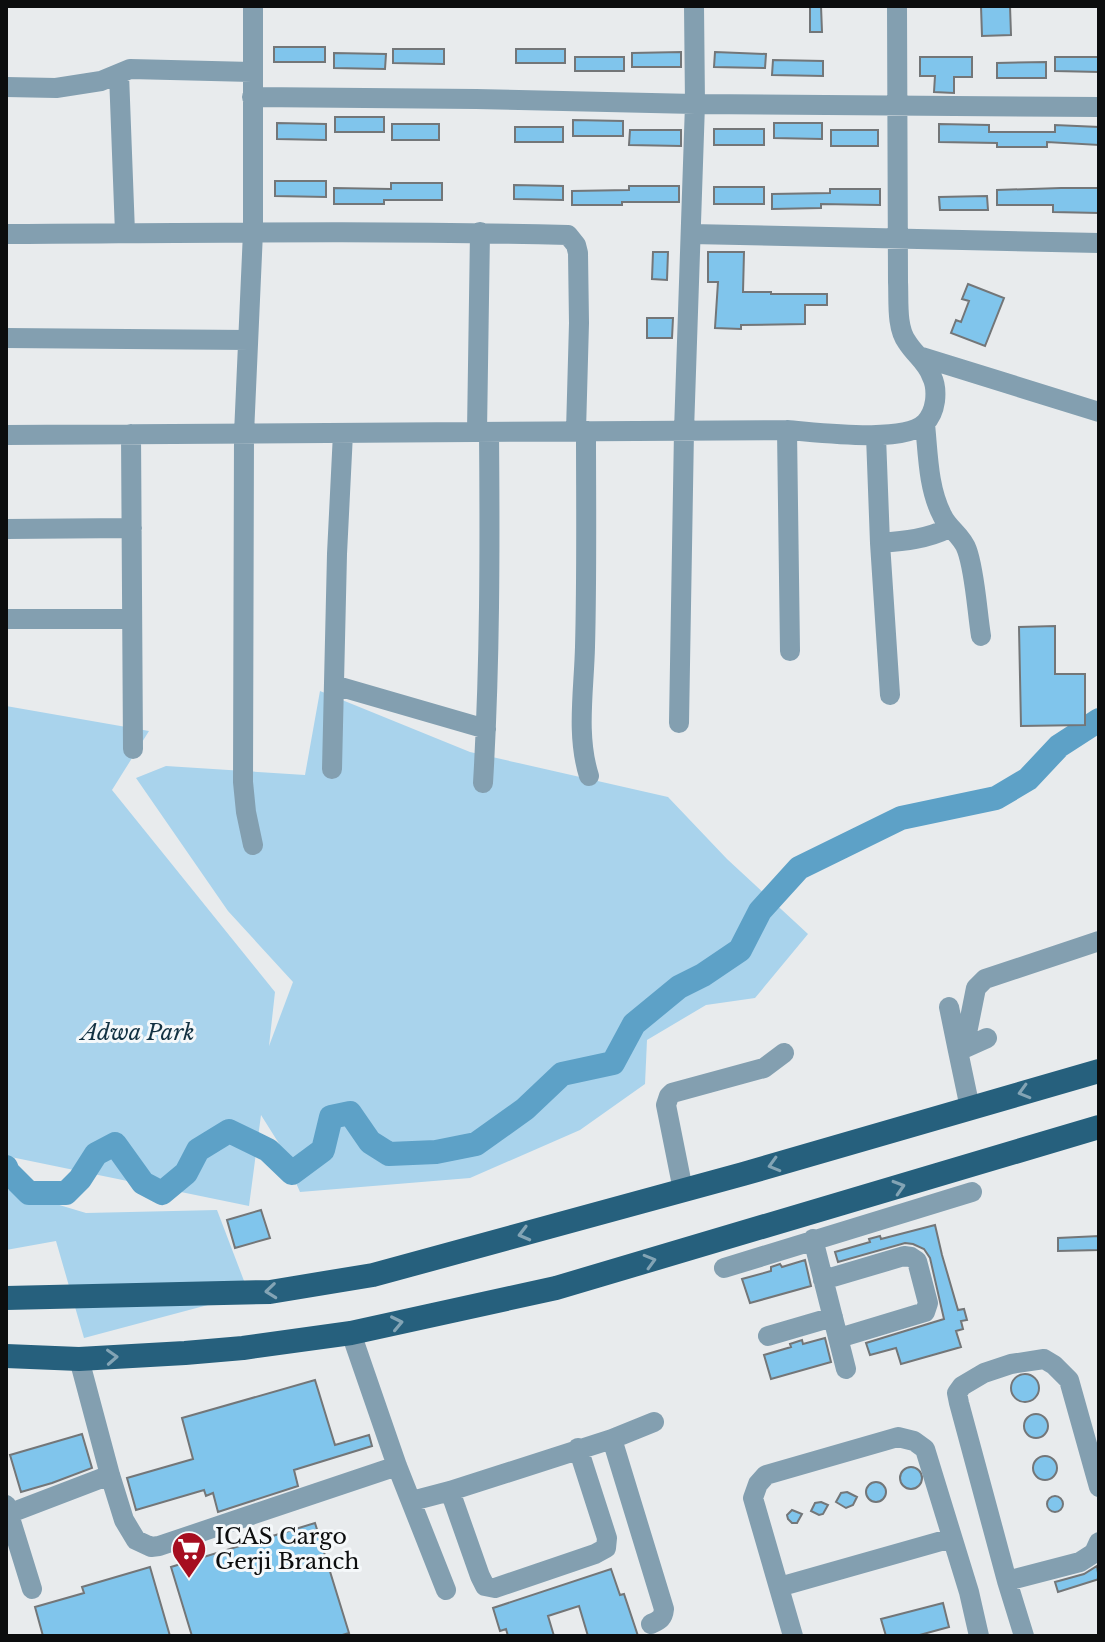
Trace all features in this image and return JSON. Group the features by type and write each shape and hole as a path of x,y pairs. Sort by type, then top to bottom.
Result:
{"main road":[{"path":"6,1298 270,1292 373,1275 1099,1071"},
{"path":"6,1356 79,1359 229,1350 351,1333 556,1288 1099,1127"}],"street":[{"path":"253,6 253,232 244,434 243,782 253,845"},
{"path":"679,723 684,431 695,104 694,6"},
{"path":"6,435 787,430 876,436 912,431 925,424 934,409 936,390 922,357 903,335 898,282 897,6"},
{"path":"6,87 56,88 101,81 130,69 252,72"},
{"path":"119,74 125,233"},
{"path":"252,97 1099,107"},
{"path":"6,234 480,232 568,235 578,253 585,650 582,710 584,760 589,776"},
{"path":"480,232 483,432 490,560 483,783"},
{"path":"691,234 1099,243"},
{"path":"6,338 248,340"},
{"path":"922,357 1099,412"},
{"path":"925,424 933,488 941,515 949,528 960,536 970,559 981,636"},
{"path":"787,430 790,651"},
{"path":"332,769 343,433"},
{"path":"131,434 133,749"},
{"path":"876,436 890,695"},
{"path":"6,529 132,528"},
{"path":"880,543 919,540 949,528"},
{"path":"6,619 132,619"},
{"path":"334,685 486,729"},
{"path":"961,1050 976,988 985,979 1099,941"},
{"path":"949,1007 961,1050 970,1108"},
{"path":"961,1050 987,1038"},
{"path":"683,1190 666,1105 669,1096 764,1068 784,1053"},
{"path":"724,1268 972,1192"},
{"path":"813,1239 846,1369"},
{"path":"823,1280 904,1256 917,1261 928,1303 925,1312 839,1338"},
{"path":"768,1336 833,1317"},
{"path":"351,1333 397,1466 446,1590"},
{"path":"79,1359 124,1520 136,1540 151,1547 397,1466"},
{"path":"1024,1636 957,1393 962,1386 984,1373 1011,1364 1044,1359 1054,1365 1069,1380 1099,1487"},
{"path":"412,1501 612,1439 654,1422"},
{"path":"793,1636 753,1498 758,1484 766,1475 898,1437 914,1441 925,1449 969,1592 979,1636"},
{"path":"612,1439 664,1609 660,1620 651,1624"},
{"path":"450,1491 480,1576 485,1586 495,1588 606,1548 607,1538 578,1448"},
{"path":"32,1589 7,1509 110,1475"},
{"path":"779,1587 952,1538"},
{"path":"1007,1581 1080,1562 1094,1553 1099,1542"}],"green space":[{"name":"Adwa Park","path":"320,691 470,752 668,797 727,859 808,934 755,998 706,1005 647,1040 645,1084 580,1130 470,1178 300,1192 278,1142 261,1115 249,1206 6,1156 6,706 149,731 112,790 275,992 269,1046 293,982 228,911 136,778 166,766 305,775"},
{"path":"6,1189 86,1213 217,1210 249,1294 84,1338 56,1241 6,1250"}],"building":[{"path":"810,6 821,6 822,32 810,32"},
{"path":"981,6 1010,6 1011,35 982,36"},
{"path":"274,47 325,47 325,62 274,62"},
{"path":"393,49 444,49 444,64 393,63"},
{"path":"516,49 565,49 565,63 516,63"},
{"path":"681,52 681,67 632,67 632,53"},
{"path":"715,52 766,54 765,68 714,67"},
{"path":"334,53 386,54 385,69 334,68"},
{"path":"575,57 624,57 624,71 575,71"},
{"path":"920,57 972,57 972,77 954,77 954,93 934,92 935,76 920,76"},
{"path":"1055,57 1099,57 1099,72 1055,71"},
{"path":"773,60 823,61 823,76 772,75"},
{"path":"1046,62 1046,78 997,78 997,63"},
{"path":"335,117 384,117 384,132 335,132"},
{"path":"573,120 623,121 623,136 573,136"},
{"path":"277,123 326,124 326,140 277,139"},
{"path":"774,123 822,123 822,139 774,138"},
{"path":"392,124 439,124 439,140 392,140"},
{"path":"939,124 989,125 989,132 1055,132 1055,125 1099,127 1099,145 1047,142 1047,147 997,147 997,143 939,142"},
{"path":"515,127 563,127 563,142 515,142"},
{"path":"714,129 764,129 764,145 714,145"},
{"path":"630,130 681,130 681,146 629,145"},
{"path":"831,130 878,130 878,146 831,146"},
{"path":"275,181 326,181 326,197 275,196"},
{"path":"391,183 442,183 442,200 334,204 334,188 391,189"},
{"path":"514,185 563,186 563,200 514,199"},
{"path":"629,186 679,186 679,202 572,205 572,191 629,190"},
{"path":"714,187 764,187 764,204 714,204"},
{"path":"1099,188 1099,213 1053,212 1053,205 997,205 997,190"},
{"path":"830,189 880,189 880,205 821,204 821,208 772,209 772,194 830,193"},
{"path":"987,196 988,210 940,210 939,197"},
{"path":"653,252 668,252 667,280 652,279"},
{"path":"708,252 744,252 743,292 827,294 827,305 805,305 805,324 715,328 718,282 708,282"},
{"path":"968,284 1004,298 985,346 951,333 956,320 961,322 969,301 962,299"},
{"path":"647,318 673,318 672,338 647,338"},
{"path":"1055,626 1055,674 1085,674 1085,725 1021,726 1019,627"},
{"path":"261,1210 270,1238 235,1248 227,1220"},
{"path":"935,1225 958,1310 964,1309 967,1320 961,1321 963,1329 956,1331 961,1347 901,1364 896,1348 870,1355 866,1343 944,1319 930,1258 924,1249 905,1243 838,1262 835,1252 880,1236 881,1239"},
{"path":"1099,1236 1099,1250 1058,1251 1058,1238"},
{"path":"805,1260 811,1286 750,1303 742,1279 771,1271 771,1267 780,1264 782,1267"},
{"path":"825,1338 831,1362 771,1379 764,1355 791,1347 790,1344 802,1340 803,1344"},
{"path":"1025,1374 1035,1378 1039,1388 1035,1398 1025,1402 1015,1398 1011,1388 1015,1378"},
{"path":"315,1380 335,1445 369,1435 372,1446 294,1470 298,1486 218,1512 213,1493 206,1496 204,1490 136,1510 127,1478 193,1459 182,1418"},
{"path":"1036,1414 1047,1421 1048,1426 1041,1437 1036,1438 1025,1431 1024,1426 1031,1415"},
{"path":"82,1434 92,1468 21,1492 10,1455"},
{"path":"1045,1456 1056,1463 1057,1468 1050,1479 1045,1480 1034,1473 1033,1468 1040,1457"},
{"path":"911,1467 919,1470 922,1478 919,1486 911,1489 903,1486 900,1478 903,1470"},
{"path":"876,1482 883,1485 886,1492 883,1499 876,1502 869,1499 866,1492 869,1485"},
{"path":"847,1492 857,1497 853,1505 846,1508 836,1502 841,1493"},
{"path":"1055,1496 1061,1498 1061,1510 1055,1512 1049,1510 1047,1504 1049,1498"},
{"path":"815,1503 828,1505 823,1514 811,1511"},
{"path":"792,1510 802,1514 797,1523 788,1519 787,1515"},
{"path":"315,1523 349,1633 339,1636 192,1636 171,1567"},
{"path":"1097,1566 1099,1579 1058,1592 1055,1582 1084,1574"},
{"path":"150,1567 170,1636 43,1636 35,1607 84,1593 82,1587"},
{"path":"611,1569 620,1595 624,1594 638,1636 588,1636 579,1606 548,1616 554,1636 508,1636 506,1629 500,1631 493,1608"},
{"path":"943,1603 949,1627 916,1636 886,1636 881,1619"}],"waterway":[{"path":"6,1167 29,1193 66,1193 80,1179 96,1154 115,1144 143,1183 162,1193 186,1173 198,1150 229,1131 268,1150 292,1173 323,1150 331,1117 350,1113 370,1142 389,1154 436,1152 476,1144 525,1109 562,1074 613,1063 634,1024 679,987 740,950 760,911 799,868 901,818 996,798 1028,779 1059,746 1099,720"}],"place":[{"name":"ICAS Cargo Gerji Branch","path":"189,1580"}]}
